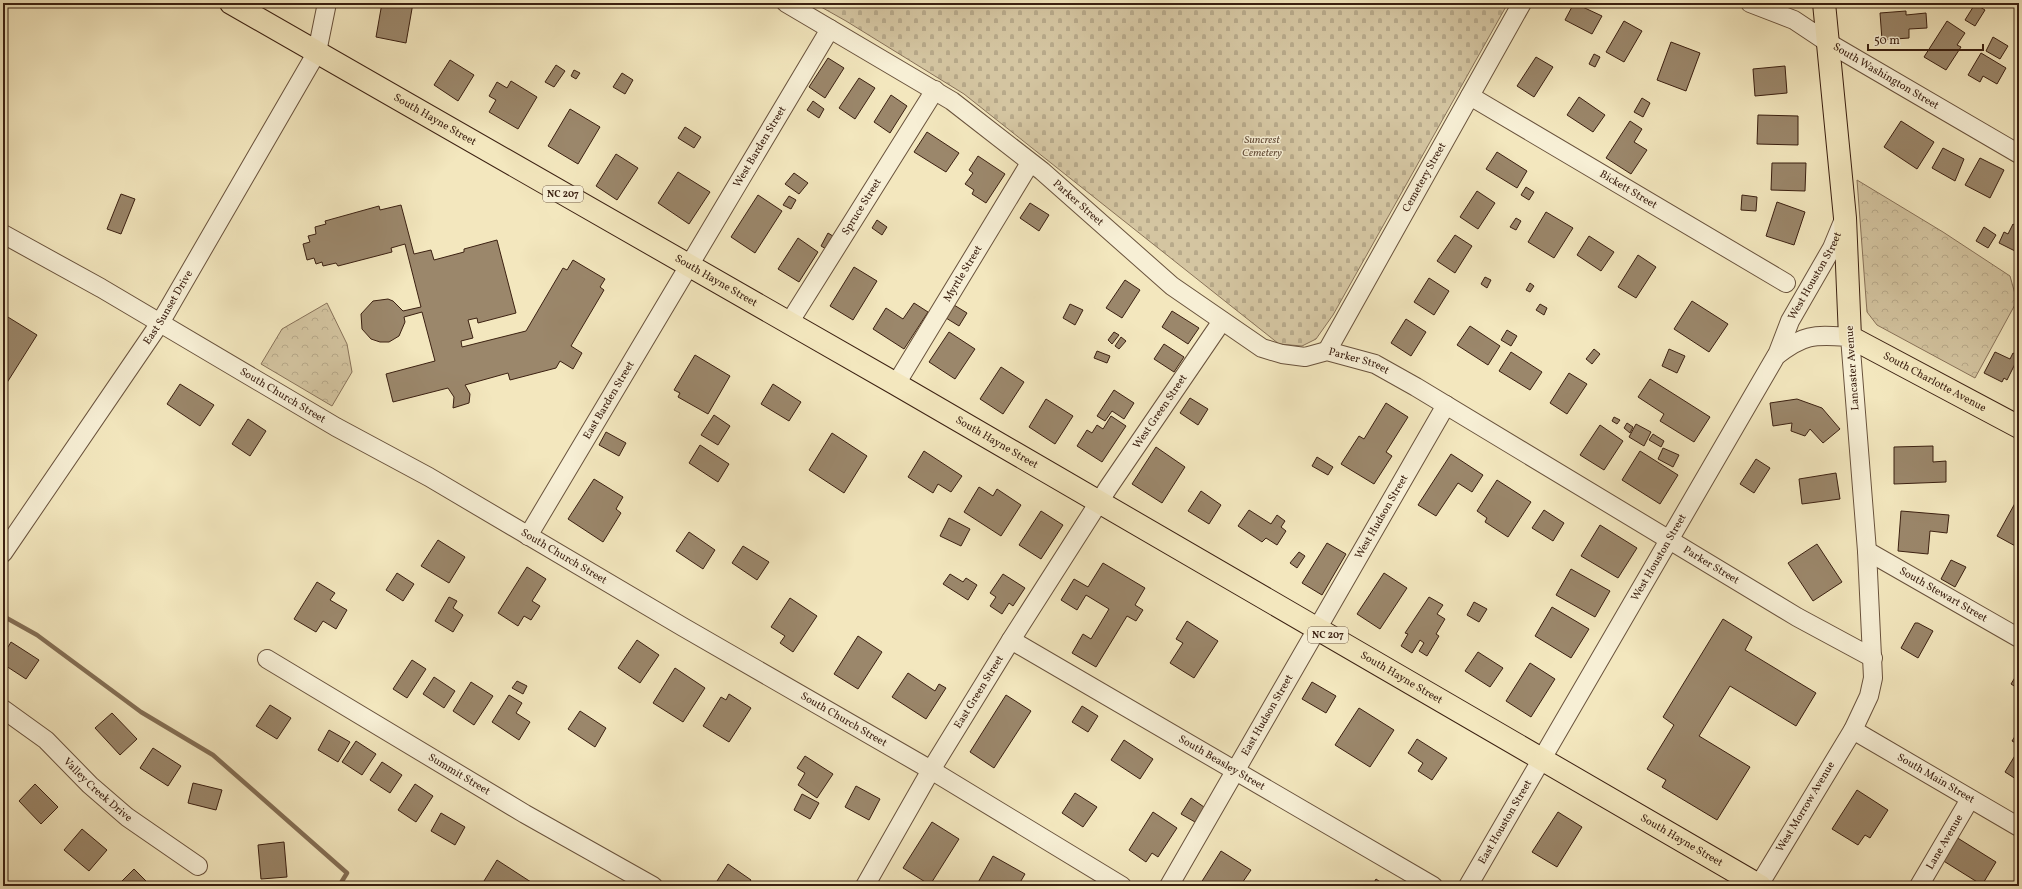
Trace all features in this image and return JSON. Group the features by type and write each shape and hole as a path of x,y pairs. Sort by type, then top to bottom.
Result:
{"main road":[{"name":"South Hayne Street","path":"231,3 896,384 1543,759 1753,884"},
{"name":"Lancaster Avenue","path":"1824,3 1844,218 1850,337"},
{"name":"South Charlotte Avenue","path":"1850,337 2019,427"}],"street":[{"name":"East Sunset Drive","path":"3,553 160,323 317,52 327,3"},
{"name":"Parker Street","path":"786,3 952,101 1030,163 1172,286 1262,348 1282,354 1305,357 1327,351 1375,364 1446,405 1797,617 1873,658"},
{"name":"Cemetery Street","path":"1327,351 1522,3"},
{"name":"South Washington Street","path":"1750,3 1794,20 1827,42 2019,154"},
{"name":"West Barden Street","path":"689,265 830,29"},
{"name":"Spruce Street","path":"789,323 935,90"},
{"name":"Bickett Street","path":"1470,96 1786,283"},
{"name":"Myrtle Street","path":"896,384 1030,163"},
{"name":"West Houston Street","path":"1543,759 1668,540 1776,356 1790,321 1832,248 1844,218"},
{"name":"South Church Street","path":"3,234 101,288 336,427 429,477 931,770 1122,886"},
{"name":"East Barden Street","path":"528,536 689,265"},
{"name":"West Green Street","path":"1099,502 1222,320"},
{"name":"West Houston Street","path":"1776,356 1793,343 1813,335 1850,337"},
{"name":"Lancaster Avenue","path":"1850,337 1867,551 1873,658 1873,678 1868,696 1853,730"},
{"name":"West Hudson Street","path":"1318,629 1446,405"},
{"name":"East Green Street","path":"865,886 931,770 1011,640 1099,502"},
{"name":"South Stewart Street","path":"1867,551 2019,638"},
{"name":"East Hudson Street","path":"1169,886 1318,629"},
{"name":"South Beasley Street","path":"1011,640 1433,886"},
{"name":"Summit Street","path":"267,659 525,814 653,886"},
{"name":"Valley Creek Drive","path":"3,709 46,740 90,785 127,818 198,866"},
{"name":"South Main Street","path":"1853,730 2019,827"},
{"name":"West Morrow Avenue","path":"1753,884 1853,730"},
{"name":"East Houston Street","path":"1468,886 1543,759"},
{"name":"Lane Avenue","path":"1919,886 1970,799"}],"green space":[{"name":"Suncrest Cemetery","path":"814,3 1508,3 1333,315 1316,339 1302,346 1279,344 964,94 846,21"},
{"path":"1857,180 1943,232 2010,276 2017,301 1975,378 1877,325 1867,312"},
{"path":"327,303 347,344 352,372 332,406 261,364 282,329"}],"building":[{"path":"3,3 10,3 3,14"},
{"path":"382,3 413,3 406,43 376,37"},
{"path":"1574,3 1602,16 1592,34 1565,20"},
{"path":"1975,4 1985,10 1975,26 1965,20"},
{"path":"1906,11 1906,15 1926,13 1927,28 1909,29 1909,38 1882,40 1880,13"},
{"path":"1624,21 1642,31 1624,62 1606,52"},
{"path":"1947,21 1965,33 1957,45 1961,47 1946,70 1924,57"},
{"path":"1993,37 2008,46 2000,59 1986,51"},
{"path":"1671,42 1700,53 1686,91 1657,80"},
{"path":"1981,53 2006,68 1997,84 1983,76 1980,82 1968,75"},
{"path":"1594,54 1600,57 1595,67 1589,64"},
{"path":"1536,57 1553,67 1534,97 1517,86"},
{"path":"828,58 844,68 825,98 809,87"},
{"path":"450,60 474,75 458,101 434,85"},
{"path":"556,65 565,71 554,87 545,82"},
{"path":"1785,66 1787,93 1755,96 1753,69"},
{"path":"574,70 580,73 576,79 571,76"},
{"path":"622,73 633,80 625,94 613,87"},
{"path":"859,78 875,88 855,119 839,108"},
{"path":"511,81 537,97 518,129 489,112 496,100 489,96 497,82 507,88"},
{"path":"891,95 907,106 890,133 874,122"},
{"path":"1579,97 1605,115 1593,132 1567,115"},
{"path":"1642,98 1650,103 1643,117 1634,112"},
{"path":"813,101 824,109 819,118 807,110"},
{"path":"570,109 600,127 578,164 548,146"},
{"path":"1758,115 1798,116 1798,145 1757,144"},
{"path":"1630,121 1642,129 1634,142 1647,150 1631,174 1606,158"},
{"path":"1901,121 1934,142 1917,169 1884,147"},
{"path":"685,127 701,137 694,148 678,138"},
{"path":"927,132 959,153 946,172 914,152"},
{"path":"1943,148 1964,159 1955,181 1932,168"},
{"path":"1497,152 1527,171 1517,188 1486,169"},
{"path":"616,154 638,168 617,200 596,186"},
{"path":"978,156 1005,174 986,203 972,194 974,190 965,184 973,173 969,170"},
{"path":"1980,158 2004,170 1990,198 1965,185"},
{"path":"1772,163 1806,163 1805,191 1771,190"},
{"path":"678,172 710,192 689,224 658,203"},
{"path":"794,173 808,183 799,194 785,184"},
{"path":"1526,187 1534,192 1529,200 1521,195"},
{"path":"1477,191 1495,203 1478,229 1460,217"},
{"path":"121,194 135,199 121,234 107,229"},
{"path":"758,195 782,211 755,253 731,237"},
{"path":"1742,195 1757,197 1756,211 1741,210"},
{"path":"789,196 796,200 791,209 783,205"},
{"path":"1777,202 1805,212 1794,245 1766,236"},
{"path":"1030,203 1049,215 1039,231 1020,218"},
{"path":"401,205 414,254 431,250 434,260 464,252 464,249 497,240 516,313 478,323 477,318 468,320 473,338 461,341 462,347 526,331 563,268 567,270 573,260 605,279 600,287 604,290 571,346 582,353 573,369 560,361 556,368 510,380 508,373 465,385 470,394 469,403 453,408 454,397 448,388 393,402 386,374 435,361 422,312 404,317 405,322 399,336 389,342 380,342 371,339 362,329 361,314 373,301 388,299 393,301 403,311 421,307 405,244 391,248 392,252 338,266 336,263 323,266 322,262 316,264 314,258 307,260 303,244 310,242 308,236 316,234 315,227 326,224 325,221 379,206 380,210"},
{"path":"1546,212 1573,228 1554,258 1528,242"},
{"path":"1516,218 1521,221 1516,230 1510,227"},
{"path":"877,220 887,227 882,235 872,228"},
{"path":"2019,221 2019,253 1999,243 2004,232 2008,234 2013,224 2016,226"},
{"path":"1984,227 1996,235 1988,248 1976,241"},
{"path":"828,233 836,238 828,250 821,246"},
{"path":"1455,235 1472,246 1455,273 1437,261"},
{"path":"1589,236 1614,252 1601,271 1577,255"},
{"path":"798,238 818,252 799,282 778,269"},
{"path":"1638,255 1656,267 1636,298 1618,287"},
{"path":"854,267 877,281 853,320 830,306"},
{"path":"1485,277 1491,280 1487,288 1481,284"},
{"path":"1429,278 1449,291 1434,315 1414,302"},
{"path":"1125,280 1140,290 1122,318 1106,308"},
{"path":"1530,283 1534,286 1530,292 1526,290"},
{"path":"1692,301 1728,324 1709,352 1674,329"},
{"path":"914,303 928,312 904,349 873,329 886,308 903,319"},
{"path":"1070,304 1083,310 1075,325 1063,318"},
{"path":"1540,304 1547,308 1544,315 1536,310"},
{"path":"954,305 967,313 959,326 946,318"},
{"path":"1172,311 1199,328 1188,344 1162,327"},
{"path":"3,314 37,335 3,389"},
{"path":"1406,319 1426,332 1411,356 1391,343"},
{"path":"1470,326 1500,346 1488,365 1457,345"},
{"path":"1507,330 1517,336 1511,346 1501,340"},
{"path":"949,332 975,349 955,379 929,362"},
{"path":"1114,332 1119,335 1112,344 1108,340"},
{"path":"1121,337 1126,341 1119,349 1115,346"},
{"path":"1164,344 1184,357 1174,372 1154,359"},
{"path":"1594,349 1600,354 1592,364 1586,359"},
{"path":"1669,349 1685,356 1677,373 1662,366"},
{"path":"1097,351 1110,356 1107,363 1094,358"},
{"path":"1511,352 1542,372 1530,390 1499,371"},
{"path":"1995,352 2010,359 2013,353 2019,356 2007,380 2004,378 2002,382 1984,373"},
{"path":"695,355 730,376 708,414 678,397 680,393 674,390"},
{"path":"1001,367 1024,382 1003,414 980,399"},
{"path":"1569,373 1587,384 1567,414 1550,403"},
{"path":"1650,379 1710,417 1694,442 1660,421 1664,414 1638,397"},
{"path":"180,384 214,405 200,426 167,404"},
{"path":"773,384 801,402 789,421 761,404"},
{"path":"1114,390 1134,403 1124,419 1112,411 1105,421 1097,416"},
{"path":"1190,398 1208,409 1198,425 1180,413"},
{"path":"1046,399 1073,416 1055,444 1029,427"},
{"path":"1797,399 1822,408 1840,429 1823,443 1810,429 1805,436 1791,431 1792,423 1773,426 1770,403"},
{"path":"1386,403 1408,417 1386,452 1392,456 1374,484 1341,464 1359,436 1364,439"},
{"path":"714,415 730,426 718,445 701,435"},
{"path":"1111,416 1126,426 1102,462 1077,446 1087,430 1092,433 1097,425 1103,429"},
{"path":"1614,417 1620,420 1617,424 1612,421"},
{"path":"248,419 266,431 250,456 232,444"},
{"path":"1627,423 1633,427 1630,433 1624,428"},
{"path":"1636,424 1651,432 1644,446 1629,437"},
{"path":"1600,425 1623,441 1604,470 1580,455"},
{"path":"606,432 626,443 619,456 599,445"},
{"path":"832,433 867,456 844,493 809,470"},
{"path":"1653,434 1664,441 1661,447 1649,440"},
{"path":"700,445 729,464 718,482 689,463"},
{"path":"1933,446 1933,462 1946,461 1946,482 1894,484 1894,447"},
{"path":"1156,447 1185,467 1162,503 1132,484"},
{"path":"1663,448 1679,455 1673,467 1658,459"},
{"path":"924,451 962,476 951,492 938,484 933,493 908,477"},
{"path":"1640,451 1678,475 1660,504 1622,480"},
{"path":"1451,454 1483,475 1472,492 1458,483 1436,516 1418,505"},
{"path":"1317,457 1333,467 1328,475 1312,466"},
{"path":"1756,459 1770,468 1754,493 1740,484"},
{"path":"1836,473 1840,499 1802,504 1799,479"},
{"path":"594,479 623,497 616,509 621,513 603,542 568,519"},
{"path":"1497,480 1531,502 1508,537 1485,522 1487,518 1477,511"},
{"path":"979,487 993,496 997,489 1021,505 1001,536 964,512"},
{"path":"1201,491 1221,505 1209,524 1188,511"},
{"path":"2019,496 2019,548 1997,536"},
{"path":"1249,510 1271,524 1277,515 1285,521 1281,527 1286,531 1277,545 1266,538 1262,542 1238,526"},
{"path":"1544,510 1564,523 1553,541 1532,528"},
{"path":"1041,511 1063,525 1041,559 1019,545"},
{"path":"1901,511 1949,515 1947,533 1930,531 1928,554 1898,551"},
{"path":"949,518 970,529 961,546 940,536"},
{"path":"1600,525 1637,548 1618,578 1581,556"},
{"path":"689,532 715,550 703,569 676,551"},
{"path":"438,540 465,557 449,583 421,566"},
{"path":"1327,543 1346,554 1322,595 1302,583"},
{"path":"1817,544 1842,582 1813,601 1788,563"},
{"path":"743,546 769,562 757,580 732,563"},
{"path":"1299,552 1305,556 1297,568 1290,563"},
{"path":"1951,560 1966,567 1955,587 1941,579"},
{"path":"1103,563 1145,588 1135,605 1143,610 1136,621 1127,616 1096,667 1072,653 1083,634 1091,639 1109,609 1086,595 1077,610 1061,600 1074,579 1088,587"},
{"path":"527,567 546,579 532,601 540,606 531,620 524,616 518,626 498,613"},
{"path":"1571,569 1610,591 1595,617 1556,595"},
{"path":"397,573 414,584 403,601 386,590"},
{"path":"1384,573 1407,588 1380,629 1357,614"},
{"path":"950,574 963,582 966,578 977,585 968,600 943,584"},
{"path":"1003,574 1025,588 1013,606 1009,603 1002,614 990,606 996,597 990,593"},
{"path":"317,582 335,593 330,600 347,610 336,629 323,621 316,632 294,619"},
{"path":"449,597 457,601 453,608 463,615 453,632 435,621"},
{"path":"1429,597 1443,605 1437,614 1445,619 1436,634 1439,636 1427,656 1419,651 1424,643 1420,640 1412,653 1401,646 1408,634 1405,633"},
{"path":"790,598 817,616 793,652 780,643 785,636 771,627"},
{"path":"1474,602 1487,609 1479,622 1467,615"},
{"path":"1552,607 1589,629 1571,658 1535,636"},
{"path":"1723,619 1752,637 1745,650 1816,693 1796,726 1730,686 1699,736 1750,767 1717,820 1662,787 1666,780 1647,769 1674,725 1663,717"},
{"path":"1187,621 1218,641 1194,678 1170,663 1183,643 1176,639"},
{"path":"1915,623 1918,623 1933,631 1918,658 1901,648"},
{"path":"858,636 882,652 858,689 834,674"},
{"path":"637,640 659,655 640,683 618,668"},
{"path":"11,642 39,660 26,679 3,664 3,655"},
{"path":"1478,652 1503,668 1490,687 1465,671"},
{"path":"412,660 426,669 407,698 393,689"},
{"path":"1530,663 1555,679 1531,717 1506,701"},
{"path":"675,668 705,688 683,722 653,703"},
{"path":"2019,671 2019,689 2011,684"},
{"path":"908,673 935,691 939,684 946,688 926,719 892,697"},
{"path":"434,677 455,691 444,708 423,694"},
{"path":"517,681 527,686 523,694 512,688"},
{"path":"471,682 493,696 474,725 453,711"},
{"path":"1312,682 1336,696 1326,713 1302,699"},
{"path":"729,694 751,708 729,742 703,726 721,697 726,700"},
{"path":"509,695 522,703 516,713 530,722 519,740 492,722"},
{"path":"1006,695 1031,711 994,768 970,752"},
{"path":"270,705 291,718 277,739 256,726"},
{"path":"1082,706 1098,716 1088,732 1072,722"},
{"path":"1359,708 1394,730 1370,767 1335,745"},
{"path":"580,711 606,728 595,747 568,729"},
{"path":"112,713 137,739 120,755 95,728"},
{"path":"329,730 350,742 338,762 318,750"},
{"path":"2019,730 2019,745 2012,741"},
{"path":"1417,739 1447,758 1432,780 1418,771 1423,763 1408,753"},
{"path":"1124,740 1153,759 1140,779 1111,760"},
{"path":"356,741 376,754 362,775 342,762"},
{"path":"153,748 181,766 168,786 140,768"},
{"path":"2019,749 2019,781 2005,772"},
{"path":"805,756 833,774 817,798 798,785 805,773 797,768"},
{"path":"382,762 402,775 390,793 370,780"},
{"path":"193,783 222,790 216,810 188,803"},
{"path":"35,784 58,807 41,824 19,801"},
{"path":"415,784 433,796 416,822 398,810"},
{"path":"856,786 880,799 869,820 845,807"},
{"path":"1857,790 1888,810 1870,838 1865,835 1858,845 1832,829"},
{"path":"1075,793 1097,807 1083,827 1062,813"},
{"path":"802,794 819,803 810,819 794,810"},
{"path":"1191,798 1204,807 1195,822 1181,814"},
{"path":"1153,812 1177,828 1158,857 1152,853 1146,862 1129,850"},
{"path":"1558,812 1582,827 1557,867 1532,852"},
{"path":"441,813 465,827 455,845 431,831"},
{"path":"932,822 959,839 930,885 903,868"},
{"path":"82,829 107,850 89,871 64,850"},
{"path":"1956,837 1996,862 1982,885 1942,860"},
{"path":"284,842 287,877 261,879 258,845"},
{"path":"1221,851 1251,870 1240,886 1199,886"},
{"path":"993,856 1025,874 1018,886 976,886"},
{"path":"497,860 534,884 532,886 492,886 484,881"},
{"path":"728,864 751,880 747,886 725,886 717,881"},
{"path":"134,869 146,881 141,886 117,886"},
{"path":"1376,879 1386,886 1372,886"}],"waterway":[{"path":"3,616 37,635 141,712 213,755 347,873 339,886"}]}
